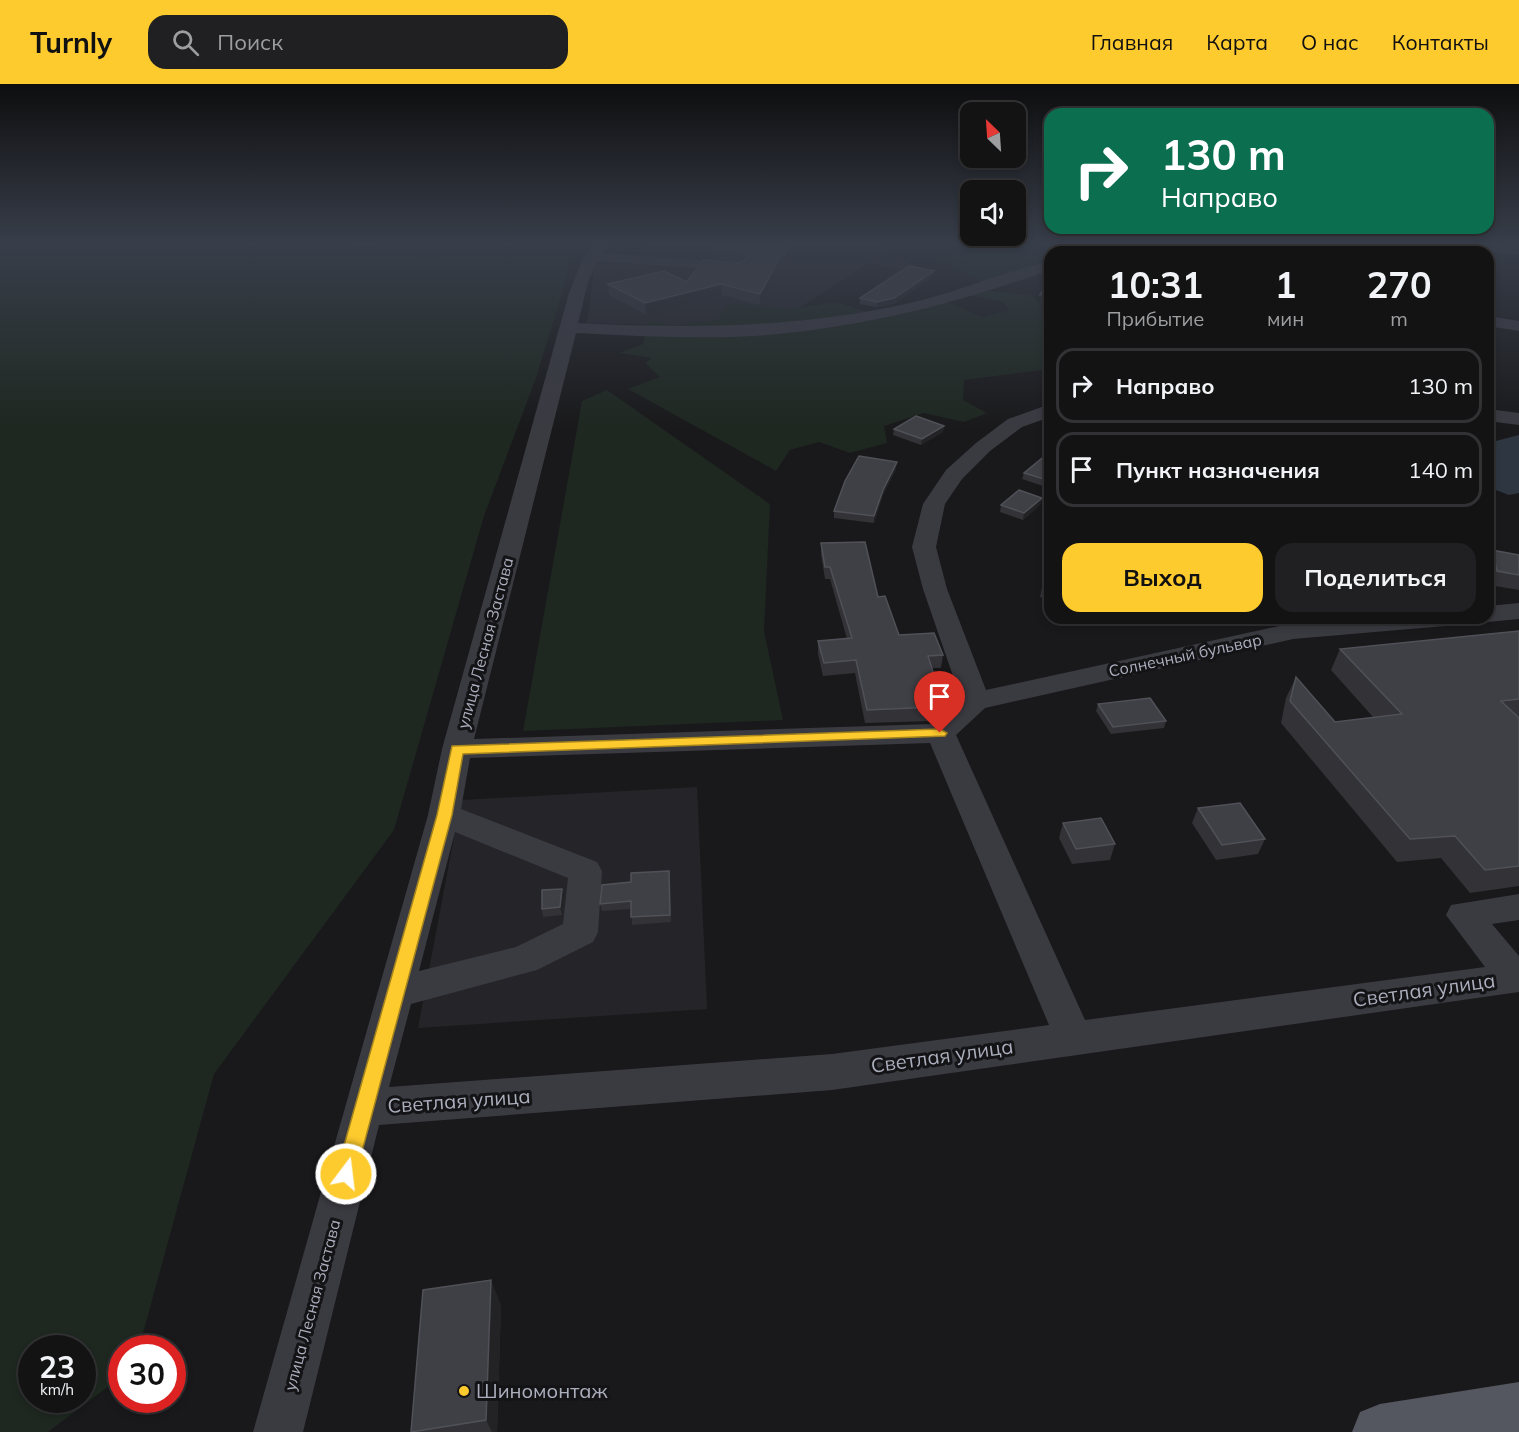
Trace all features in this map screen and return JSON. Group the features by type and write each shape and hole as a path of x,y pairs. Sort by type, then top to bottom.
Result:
{"main road":[{"path":"1380,1432 1519,1410"}],"street":[{"name":"улица Лесная Застава","path":"278,1432 363,1108 397,992 444,815 457,749 574,305"},
{"path":"569,328 687,330 776,328 873,315 921,305"},
{"path":"1494,322 1519,326"},
{"path":"976,701 935,589 924,547 934,504 954,475 983,447 1015,423 1044,412"},
{"path":"1494,417 1519,419"},
{"path":"1494,614 1519,612"},
{"name":"Солнечный бульвар","path":"940,733 976,701 1293,625 1315,624"},
{"path":"457,749 940,733 1074,1038"},
{"path":"397,992 524,960 580,932 585,871 444,815"},
{"path":"1517,977 1463,915 1519,907"},
{"name":"Светлая улица","path":"363,1108 832,1072 1517,977"}],"shaded area":[{"path":"0,305 558,305 536,378 484,516 394,830 214,1074 143,1335 108,1335 108,1387 96,1396 96,1335 18,1335 18,1413 73,1413 48,1432 0,1432"},
{"path":"589,305 804,305 774,324 706,327 587,323"},
{"path":"727,305 792,309 818,305 846,305 864,311 888,311 909,305 954,305 982,317 1009,310 1005,305 1042,305 1044,307 1044,370 964,380 963,400 987,413 964,422 924,413 884,426 887,443 850,453 819,442 790,450 776,471 628,389 660,377 645,363 652,358 619,353 643,344 648,321 674,326 717,320"},
{"path":"607,390 770,504 764,631 783,720 523,731 582,401"},
{"path":"1519,435 1519,493 1509,495 1494,489 1494,441"},
{"path":"697,787 707,1009 418,1028 461,800"}],"building":[{"path":"916,416 944,426 922,439 894,429"},
{"path":"859,456 897,462 883,490 874,516 834,511 845,481"},
{"path":"1044,456 1044,479 1024,473"},
{"path":"1019,490 1042,498 1024,513 1001,505"},
{"path":"865,542 878,597 885,596 899,635 934,633 943,655 928,656 942,701 935,707 867,710 856,660 824,663 818,641 852,638 830,567 825,567 821,543"},
{"path":"1494,550 1519,555 1519,575 1497,571"},
{"path":"1519,631 1519,699 1501,701 1519,718 1519,866 1485,870 1455,836 1410,839 1290,701 1296,677 1335,722 1402,714 1340,649"},
{"path":"1150,698 1166,721 1113,727 1098,704"},
{"path":"1240,803 1265,839 1222,845 1198,808"},
{"path":"1101,818 1115,844 1076,849 1063,823"},
{"path":"669,871 670,915 631,917 631,901 600,904 602,885 631,882 631,873"},
{"path":"562,889 560,907 542,909 542,890"},
{"path":"491,1280 486,1420 411,1432 423,1290"}],"place":[{"name":"Шиномонтаж","path":"464,1391"}],"route":[{"path":"346,1174 444,815 457,749 940,733"}]}
